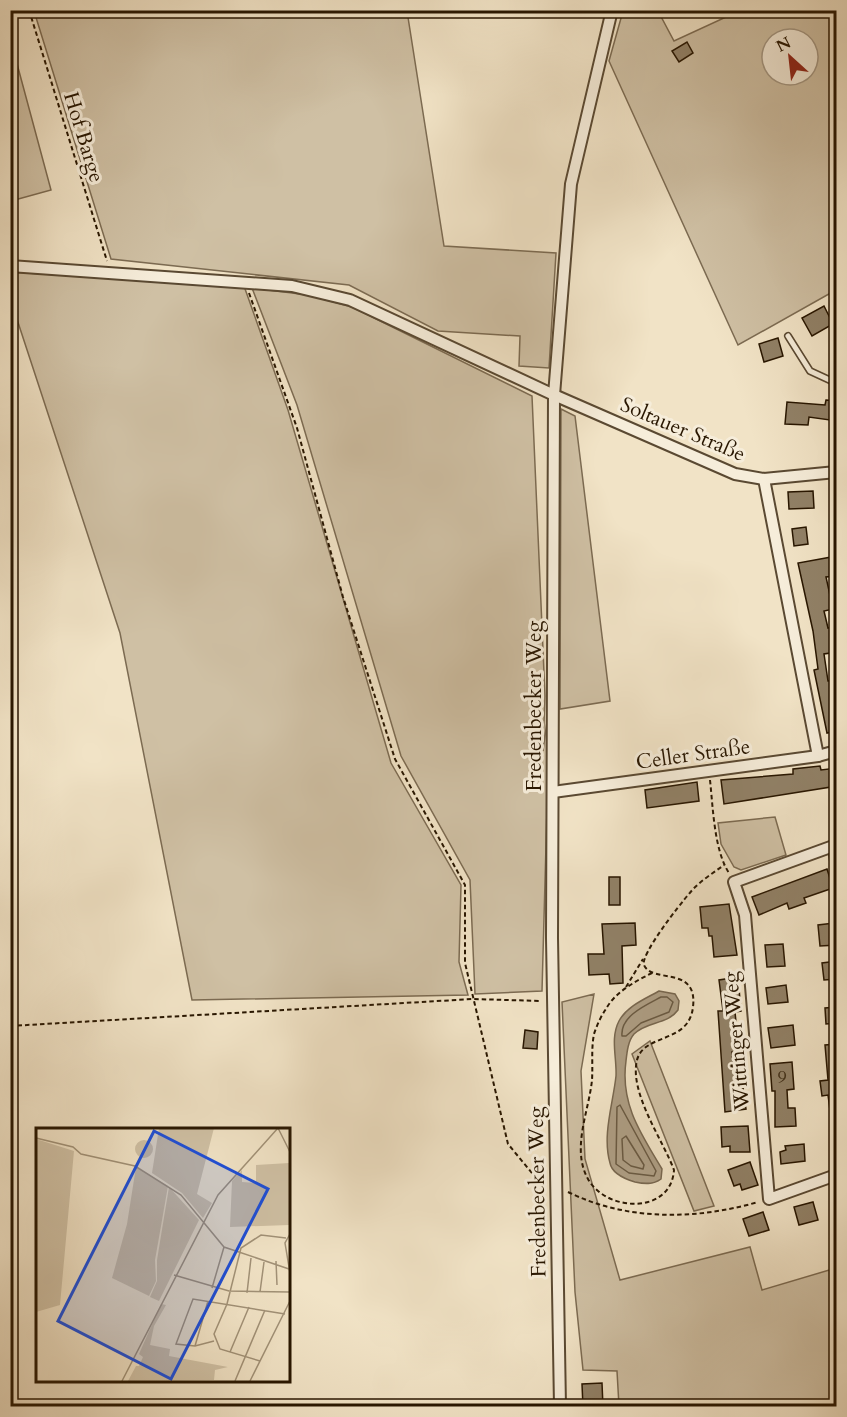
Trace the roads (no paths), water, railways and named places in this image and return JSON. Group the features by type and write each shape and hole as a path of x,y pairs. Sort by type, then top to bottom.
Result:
{"street":[{"name":"Fredenbecker Weg","path":"560,1407 553,1002 554,395 571,184 612,10"},
{"name":"Soltauer Straße","path":"10,266 292,286 350,300 554,395 735,474 764,479 837,472"},
{"path":"764,479 818,756"},
{"name":"Celler Straße","path":"554,792 818,756 837,751"},
{"path":"835,846 837,861"},
{"name":"Wittinger Weg","path":"835,846 734,882 745,915 769,1199 837,1175"}],"lane":[{"path":"788,336 810,371 837,383"}],"water":[{"path":"659,991 675,994 679,1001 678,1010 668,1018 634,1034 629,1043 626,1061 625,1077 629,1105 640,1131 662,1169 661,1179 645,1184 619,1176 610,1163 607,1142 616,1076 614,1041 616,1028 622,1016 637,1003"}]}
